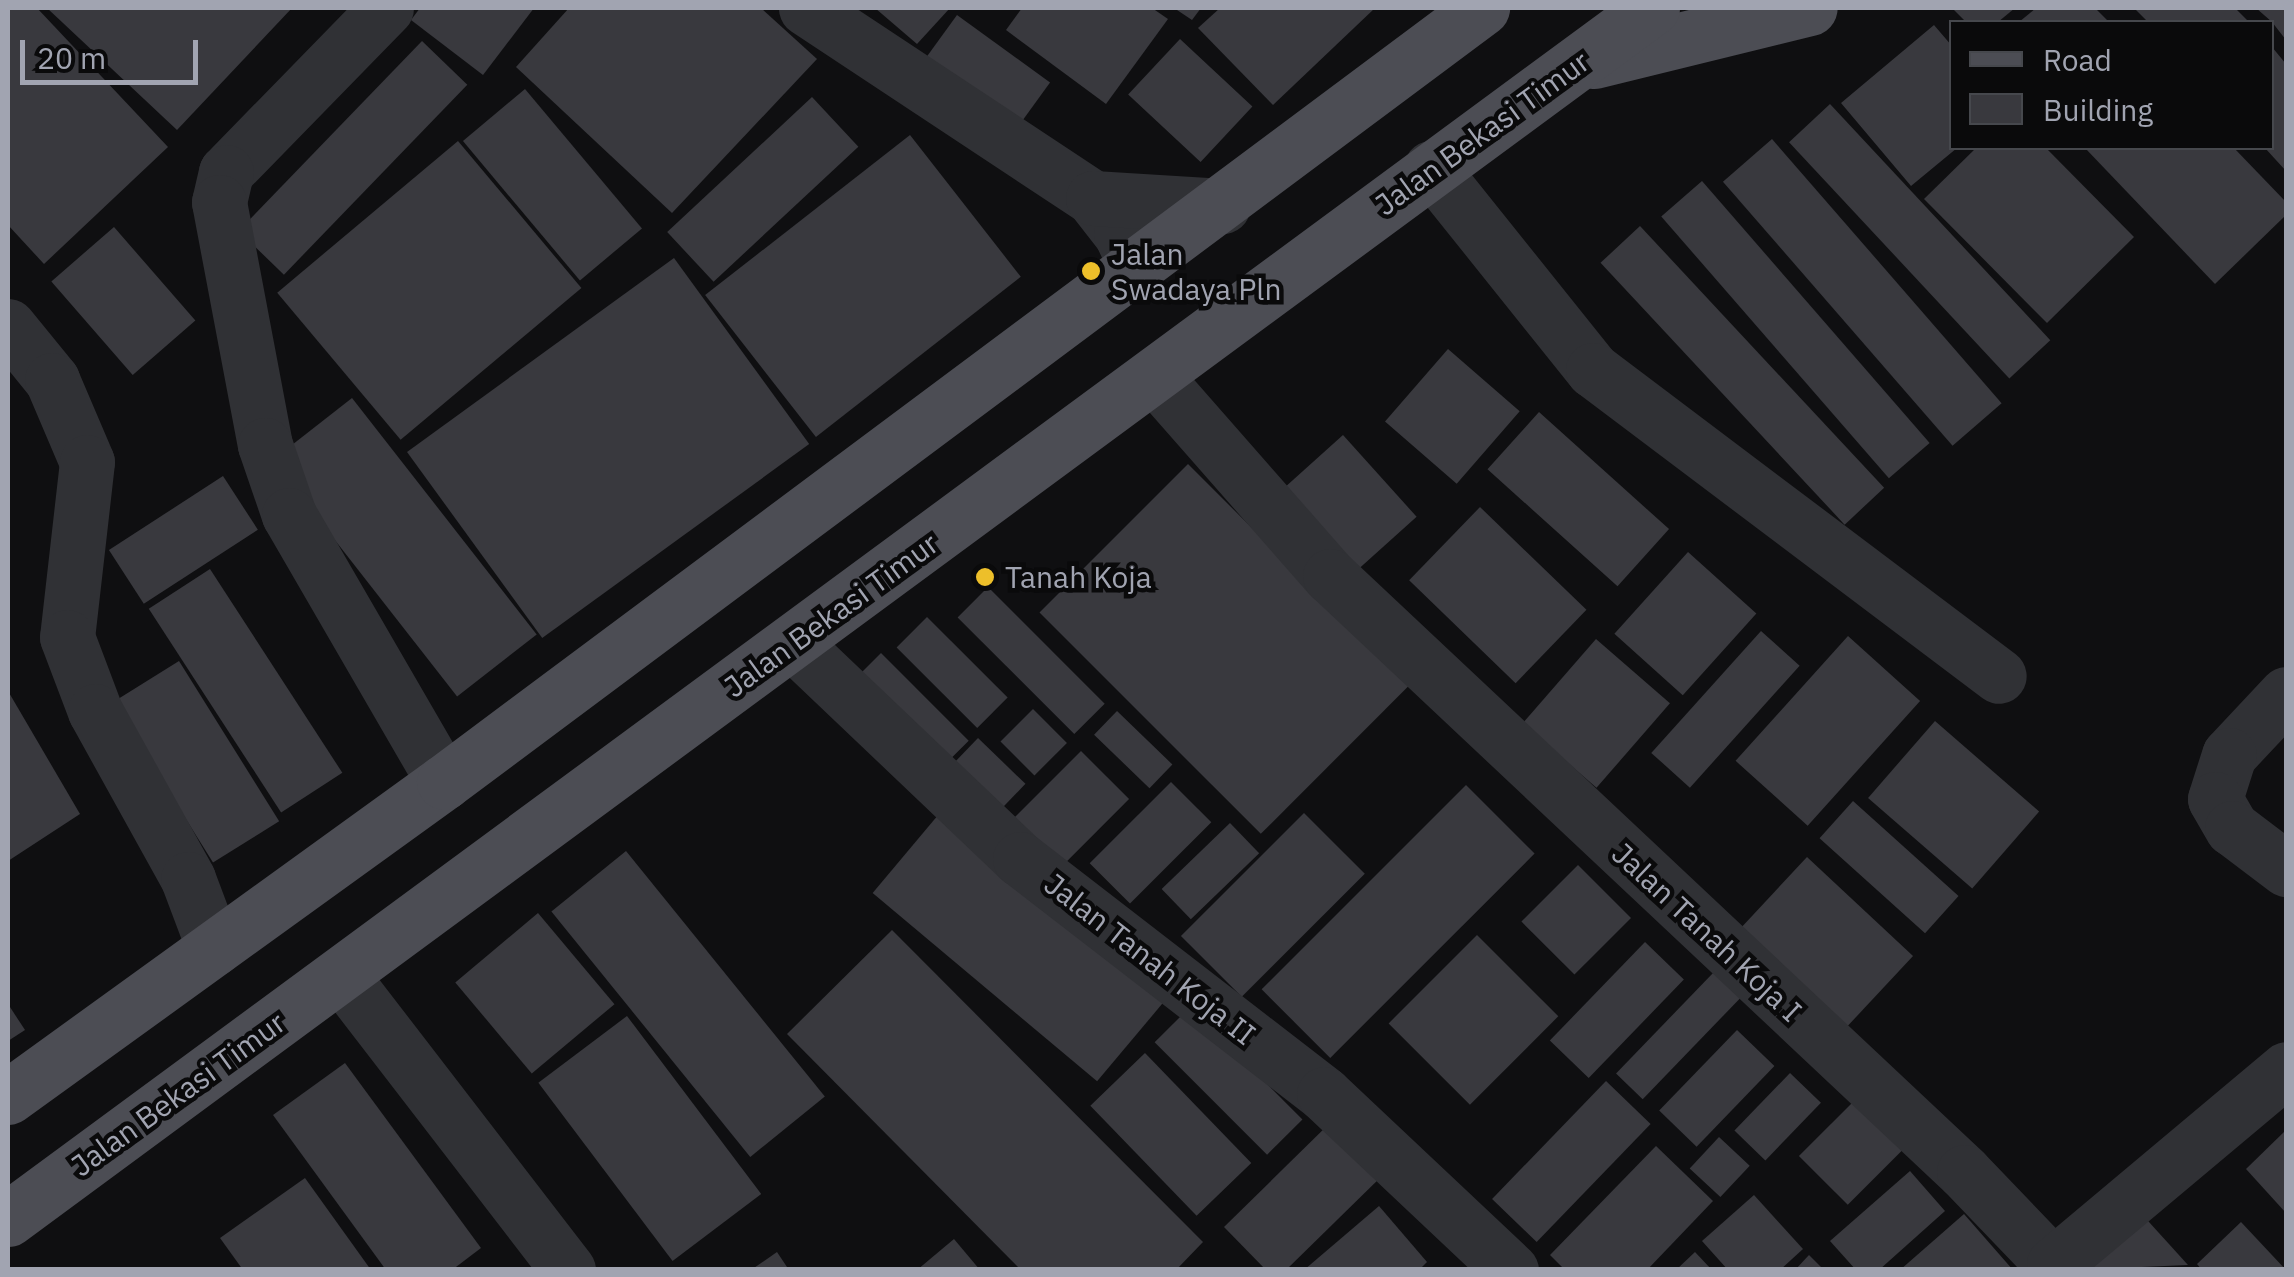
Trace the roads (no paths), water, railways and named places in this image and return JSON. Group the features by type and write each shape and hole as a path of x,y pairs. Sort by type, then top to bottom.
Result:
{"main road":[{"name":"Jalan Bekasi Timur","path":"8,1219 1652,8"},
{"path":"1574,65 1810,8"},
{"path":"8,1097 444,782 1223,206 1465,12"}],"street":[{"path":"386,8 226,172 219,202 265,444 289,514 444,782"},
{"path":"806,8 1093,198 1121,234 1137,268"},
{"path":"1431,168 1593,370 1998,676"},
{"path":"1093,198 1223,206"},
{"path":"8,326 52,380 87,462 66,637 95,711 188,879 214,948"},
{"name":"Jalan Tanah Koja I","path":"1155,377 1343,589 2056,1267 2286,1069"},
{"name":"Jalan Tanah Koja II","path":"793,643 1020,859 1324,1094 1512,1270"},
{"path":"2286,694 2229,755 2215,799 2232,828 2286,868"},
{"path":"340,975 568,1270"}],"place":[{"name":"Jalan Swadaya Pln","path":"1091,271"},
{"name":"Tanah Koja","path":"985,577"}]}
